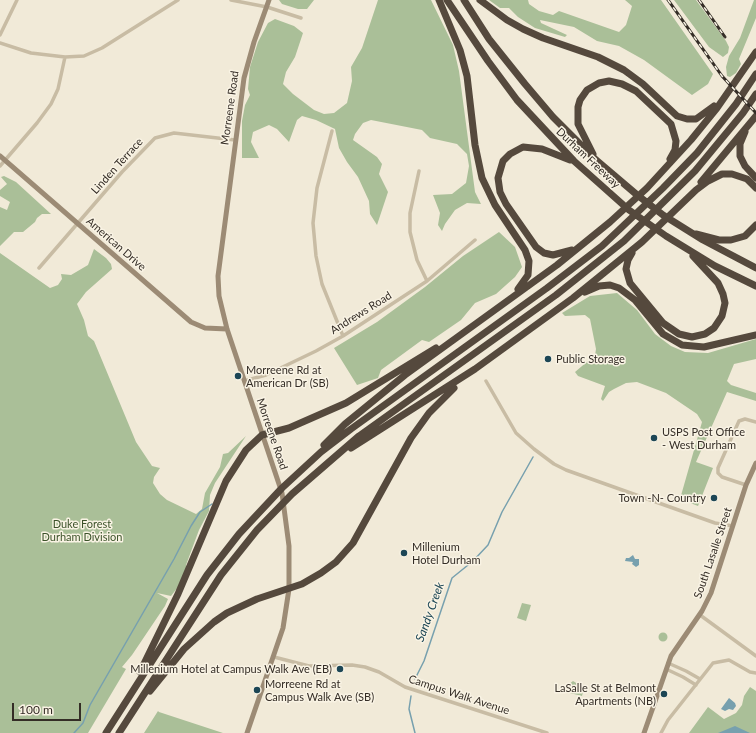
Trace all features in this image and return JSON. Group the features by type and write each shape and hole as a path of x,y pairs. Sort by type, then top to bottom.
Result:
{"highway":[{"path":"439,0 460,50 467,76 475,145 482,178 495,205 529,260 528,275 512,297"},
{"name":"Durham Freeway","path":"447,0 480,51 517,100 574,162 614,197 666,236 715,266 756,286"},
{"name":"Durham Freeway","path":"464,0 489,39 512,68 553,117 596,160 626,186 678,225 690,233 756,268"},
{"path":"480,0 507,20 523,29 598,57 624,70 644,84 677,116 687,119 699,118 709,111 728,92"},
{"path":"314,458 335,433 405,375 580,247 610,222 663,171 703,126 755,52"},
{"path":"106,733 193,595 228,548 267,503 314,458 351,429 547,288 602,246 664,188 697,152 736,104 756,74"},
{"path":"596,160 578,124 578,107 582,96 590,88 604,82 614,82 627,86 636,91 673,127 676,145 663,171"},
{"path":"120,731 196,611 234,557 292,494 334,456 373,426 556,295 620,245 695,171 743,113 756,94"},
{"path":"334,456 350,449 475,369 573,298 642,242 696,190 756,116"},
{"path":"748,127 740,144 740,152 745,166 756,178"},
{"path":"574,162 542,149 529,147 519,149 503,161 499,172 499,186 506,204 532,243 540,251 550,255 558,255 580,247"},
{"path":"696,190 713,178 728,174 743,177 756,188"},
{"path":"690,233 720,240 731,240 745,236 756,225"},
{"path":"642,242 628,260 626,269 630,283 666,326 679,334 697,336 711,331 717,325 723,312 725,299 715,280 684,248"},
{"path":"573,298 600,286 615,286 629,294 663,334 679,344 686,346 704,347 756,335"},
{"path":"124,704 178,594 226,480 246,450 262,435 289,428 346,403 422,356 456,338"},
{"path":"120,731 174,661 207,627 241,606 302,584 328,569 350,547 400,456 423,421 442,399 475,369"}],"street":[{"path":"0,35 17,0"},
{"path":"0,43 31,53 65,57 84,56 102,48 173,1 178,0"},
{"path":"231,0 267,7 301,18"},
{"name":"Morreene Road","path":"247,733 283,628 289,588 290,546 282,493 228,329 219,296 218,276 245,72 269,0"},
{"path":"0,166 37,123 51,104 58,89 65,57"},
{"path":"332,131 317,188 313,224 316,256 322,284 344,336"},
{"name":"Linden Terrace","path":"39,268 146,146 158,136 174,133 235,140"},
{"name":"American Drive","path":"0,156 191,322 206,328 228,329"},
{"path":"419,171 410,213 410,232 414,254 427,281"},
{"name":"Andrews Road","path":"244,381 266,375 344,336 427,281 475,240"},
{"path":"486,381 516,433 554,464 572,472 715,523 733,526"},
{"path":"746,484 722,477 718,473 718,468 739,421 745,419 756,422"},
{"name":"South Lasalle Street","path":"644,733 668,663 680,640 700,615 715,583 746,484 756,463"},
{"path":"700,615 756,656"},
{"name":"Campus Walk Avenue","path":"274,657 309,666 352,665 364,667 417,691 547,733"},
{"path":"661,733 668,720 713,663 729,660 750,672 756,673"},
{"path":"668,663 700,679"},
{"path":"666,669 696,685"}],"green space":[{"path":"279,0 314,0 307,9 298,9 282,4"},
{"path":"378,0 431,0 453,45 459,71 475,192 481,204 467,203 455,210 442,231 438,225 440,213 433,195 452,194 466,183 469,166 467,154 457,144 430,138 422,130 371,120 363,123 355,134 353,140 377,157 382,164 379,174 388,192 377,225 370,214 369,201 358,177 339,148 335,129 316,120 302,116 297,120 289,142 277,129 269,125 253,132 251,142 259,158 242,158 242,121 245,105 250,95 248,89 250,67 258,42 268,23 275,19 294,26 303,33 295,57 286,72 283,84 293,94 314,110 324,114 334,113 347,103 352,81 351,67 362,48"},
{"path":"489,0 528,0 529,4 539,11 553,15 559,11 619,32 626,25 632,6 625,0 661,0 713,74 708,84 692,95 644,60 619,46 597,41 574,27 540,20 541,23 567,35 565,37 535,28 518,17 509,8 500,8"},
{"path":"674,0 696,0 726,41 729,47 728,53 723,57 709,47"},
{"path":"754,0 756,0 756,18 739,59 741,64 736,73 730,77 727,76 726,67 729,56 740,38"},
{"path":"4,176 16,182 51,214 42,214 23,232 14,232 0,246 0,207 7,210 10,202 0,196 0,190 7,184 1,177"},
{"path":"499,232 515,247 522,267 515,277 496,294 475,303 461,320 429,342 422,340 381,370 378,378 357,385 334,348 377,322 425,287 463,256"},
{"name":"Duke Forest Durham Division","path":"94,249 106,258 111,264 112,269 86,292 77,304 84,320 88,336 94,341 136,442 152,466 160,468 154,477 153,483 160,494 167,500 196,514 202,509 205,493 220,467 223,454 228,453 246,436 215,483 210,495 209,511 199,530 186,565 187,568 178,587 171,596 157,593 168,599 165,606 132,655 122,667 126,669 88,733 0,733 0,253 50,288 58,285 62,279 61,274 71,275 88,265"},
{"path":"617,293 637,310 655,334 671,346 685,352 708,353 756,339 756,359 734,364 727,381 731,385 756,393 756,401 727,392 696,462 713,468 698,506 680,499 702,422 697,414 666,393 637,382 626,383 614,389 609,392 603,401 601,399 605,386 578,376 575,372 595,355 596,349 590,319 585,315 565,316 562,313 590,296"},
{"path":"522,603 531,605 526,621 517,618"},
{"path":"661,633 665,633 667,637 665,641 661,641 659,639 659,635"},
{"path":"573,681 584,688 582,696 566,692 568,685"},
{"path":"750,687 756,691 756,733 689,733 708,707 724,719 736,713 742,705 744,696"},
{"path":"158,711 159,712 223,733 144,733"}],"water":[{"path":"633,555 635,559 639,559 639,565 636,567 632,564 633,562 625,561 626,558"},
{"path":"729,698 735,703 736,706 733,710 729,709 725,711 721,709"},
{"path":"735,726 750,733 718,733"}],"waterway":[{"name":"Sandy Creek","path":"415,679 424,661 452,578 473,561 488,545 502,512 533,457"},
{"path":"74,733 83,723 90,705 174,559 191,526 200,512 212,504"},
{"name":"Sandy Creek","path":"411,696 409,709 415,733"}],"railway":[{"path":"668,0 722,76 756,113"},
{"path":"699,0 725,37"}],"place":[{"name":"Public Storage","path":"548,359"},
{"name":"Morreene Rd at American Dr (SB)","path":"238,376"},
{"name":"USPS Post Office - West Durham","path":"654,438"},
{"name":"Town -N- Country","path":"714,498"},
{"name":"Millenium Hotel Durham","path":"404,553"},
{"name":"Millenium Hotel at Campus Walk Ave (EB)","path":"340,669"},
{"name":"Morreene Rd at Campus Walk Ave (SB)","path":"257,690"},
{"name":"LaSalle St at Belmont Apartments (NB)","path":"664,694"}]}
